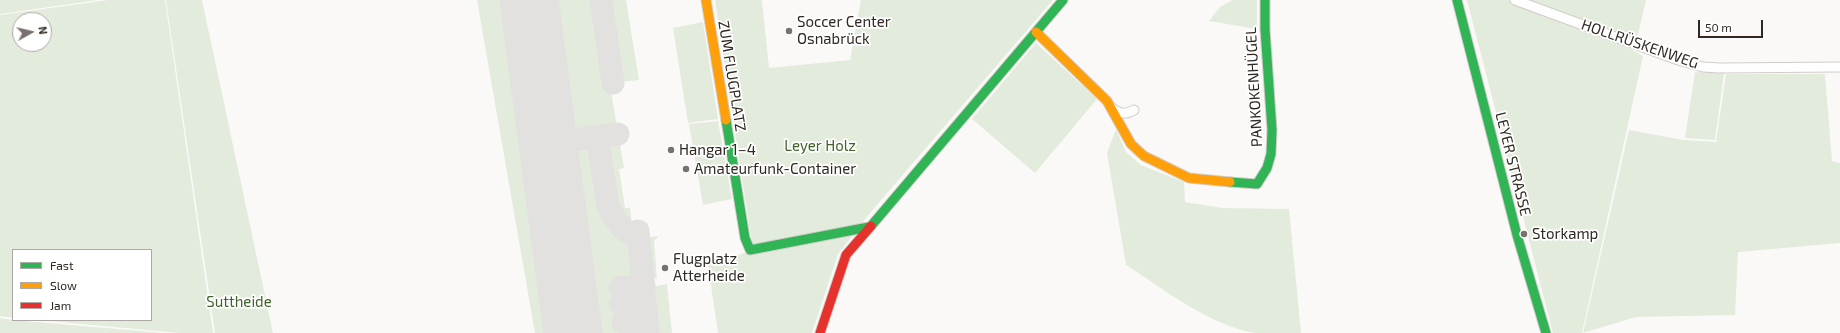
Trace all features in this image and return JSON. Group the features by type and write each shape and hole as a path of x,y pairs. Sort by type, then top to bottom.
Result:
{"street":[{"name":"ZUM FLUGPLATZ","path":"706,0 745,238 750,250 868,228"},
{"path":"820,333 846,255 1063,0"},
{"name":"PANKOKENHÜGEL","path":"1036,32 1101,94 1112,107 1122,131 1131,144 1144,156 1189,178 1257,184 1267,168 1271,154 1272,130 1265,29 1265,0"},
{"name":"LEYER STRASSE","path":"1457,0 1517,235 1546,333"},
{"name":"HOLLRÜSKENWEG","path":"1515,0 1678,60 1704,67 1748,69 1840,67"},
{"path":"1112,107 1118,113 1127,114 1134,110"}],"green space":[{"path":"0,0 98,0 12,12 0,14"},
{"path":"108,0 165,0 213,333 179,333 50,321 152,321 152,249 12,249 12,318 0,316 0,15 12,13 12,52 52,52 52,12 22,12"},
{"name":"Suttheide","path":"166,0 202,0 273,333 215,333"},
{"path":"477,0 516,0 561,333 535,333"},
{"path":"542,0 596,0 617,127 562,136 560,135"},
{"path":"606,0 626,0 639,80 618,82"},
{"name":"Leyer Holz","path":"715,0 762,0 769,68 850,60 861,0 1053,0 870,213 838,254 812,333 718,333 708,265 753,250"},
{"path":"1232,0 1257,0 1257,29 1209,21 1220,7"},
{"path":"1467,0 1646,0 1637,39 1557,10 1643,56 1582,333 1553,333"},
{"path":"703,22 718,119 688,123 673,28"},
{"path":"1036,43 1097,99 1035,173 972,119"},
{"path":"1695,72 1724,73 1715,140 1685,138"},
{"path":"1726,74 1825,74 1832,161 1840,163 1840,243 1738,252 1735,315 1636,317 1583,333 1629,130 1684,140 1716,142"},
{"path":"718,121 732,199 703,205 689,124"},
{"path":"1116,129 1126,152 1141,165 1184,182 1185,202 1223,208 1289,209 1301,333 1255,333 1221,323 1204,315 1126,265 1107,153"},
{"path":"619,139 624,168 619,169 625,208 630,208 632,226 627,226 619,219 612,204 603,154 606,141"},
{"path":"588,144 593,149 595,156 604,206 608,216 614,225 634,245 643,333 587,333 562,149 563,147"},
{"path":"658,237 654,241 657,279 650,277 648,273 645,242 647,238"},
{"path":"667,284 672,333 653,333 650,291 653,287"},
{"path":"0,318 12,321 164,333 0,333"}],"taxiway":[{"path":"601,0 613,83"},
{"path":"545,124 550,136 560,142"},
{"path":"550,161 553,149 560,142 618,134"},
{"path":"591,137 598,143 608,205 615,219 625,230 635,237 639,243"},
{"path":"638,231 648,333"},
{"path":"620,288 644,285"},
{"path":"621,304 645,303"},
{"path":"623,322 647,320"}],"runway":[{"path":"529,0 573,333"}],"traffic: fast":[{"path":"871,226 1063,0"},
{"path":"1230,182 1257,184 1267,168 1271,154 1272,130 1265,29 1265,0"},
{"path":"1457,0 1517,235 1546,333"},
{"path":"726,120 745,238 750,250 869,227"}],"traffic: slow":[{"path":"706,0 726,120"},
{"path":"1036,32 1107,101 1131,144 1144,156 1189,178 1230,182"}],"traffic: jam":[{"path":"820,333 846,255 871,226"}],"place":[{"name":"Soccer Center Osnabrück","path":"789,31"},
{"name":"Hangar 1–4","path":"671,150"},
{"name":"Amateurfunk-Container","path":"686,169"},
{"name":"Storkamp","path":"1524,234"},
{"name":"Flugplatz Atterheide","path":"665,268"}]}
